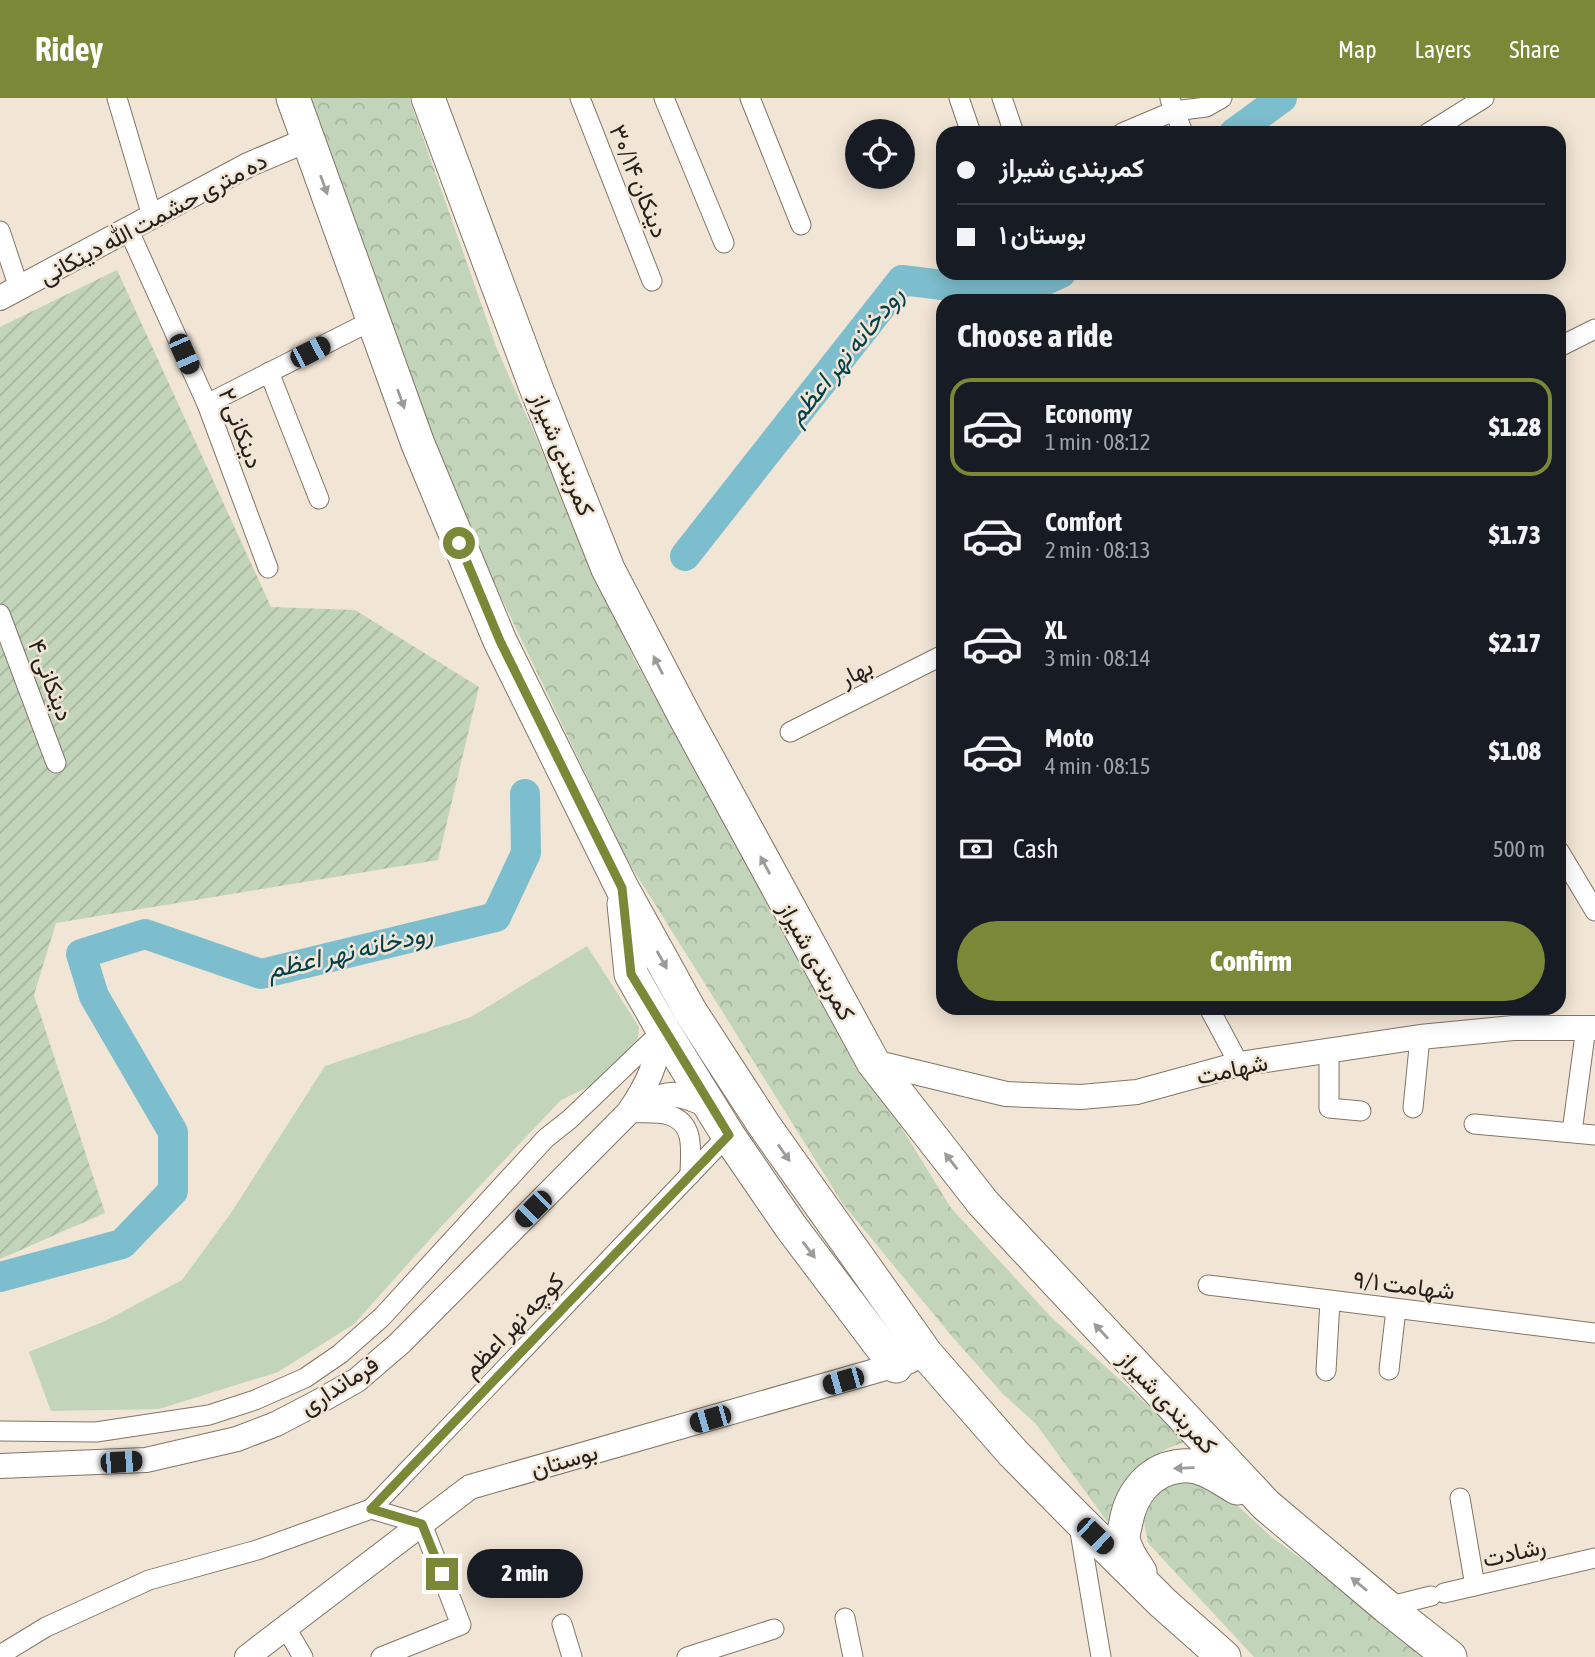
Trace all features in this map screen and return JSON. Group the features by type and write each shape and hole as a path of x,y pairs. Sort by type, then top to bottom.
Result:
{"highway":[{"path":"293,98 418,444 500,641 622,888 690,1011 764,1125 927,1354 1013,1453 1218,1656"},
{"name":"کمربندی شیراز","path":"428,98 535,385 608,569 684,715 873,1062 983,1203 1266,1505 1450,1657"},
{"path":"622,888 631,974 663,1030 791,1227 896,1366"},
{"path":"1163,1602 1129,1556 1123,1537 1129,1505 1143,1484 1163,1470 1184,1466 1205,1469 1266,1505"}],"street":[{"path":"117,98 152,216"},
{"name":"۳۰/۱۴ دینکان","path":"580,98 652,281"},
{"path":"664,98 724,243"},
{"path":"750,98 802,225"},
{"path":"959,98 969,126"},
{"path":"1002,98 1012,126"},
{"path":"1134,126 1172,104 1206,107 1222,98"},
{"path":"1439,126 1484,98"},
{"path":"1172,104 1180,126"},
{"name":"ده متری حشمت الله دینکانی","path":"10,293 248,165 307,141"},
{"name":"۲ دینکانی","path":"129,231 207,404 268,568"},
{"path":"0,232 10,293"},
{"path":"207,404 373,320"},
{"path":"1566,344 1595,329"},
{"path":"269,372 319,499"},
{"name":"۴ دینکانی","path":"0,614 56,763"},
{"name":"بهار","path":"790,732 936,659"},
{"path":"1566,863 1595,911"},
{"path":"1213,1015 1239,1064"},
{"name":"شهامت","path":"873,1062 1006,1094 1081,1097 1137,1093 1239,1064 1420,1037 1513,1028 1590,1028"},
{"path":"1572,1132 1590,1028"},
{"path":"0,1431 96,1432 209,1415 255,1400 305,1378 340,1354 382,1317 546,1138 570,1119 663,1030"},
{"name":"فرمانداری","path":"0,1466 146,1460 237,1439 276,1424 356,1380 400,1343 628,1113 646,1087 656,1062 663,1030"},
{"path":"1413,1108 1420,1037"},
{"path":"1329,1052 1329,1108 1361,1111"},
{"name":"فرمانداری","path":"628,1113 659,1096 673,1095 689,1097 720,1121"},
{"path":"628,1113 664,1112 681,1121 689,1136 690,1175"},
{"name":"کوچه نهر اعظم","path":"371,1509 690,1175 720,1121"},
{"path":"1474,1124 1595,1135"},
{"name":"۹/۱ شهامت","path":"1208,1285 1595,1333"},
{"path":"1326,1371 1330,1301"},
{"path":"1389,1370 1396,1309"},
{"name":"بوستان","path":"247,1657 470,1487 896,1366 927,1354"},
{"path":"1460,1498 1475,1586"},
{"path":"0,1655 46,1627 149,1580 257,1550 371,1509 422,1524 461,1625 381,1657"},
{"path":"1078,1519 1101,1657"},
{"name":"رشادت","path":"1387,1607 1595,1558"},
{"path":"845,1618 853,1657"},
{"path":"562,1624 572,1657"},
{"path":"286,1628 303,1657"},
{"path":"687,1657 707,1654 774,1629"}],"green space":[{"path":"307,98 409,98 497,349 634,659 827,1007 951,1208 1050,1316 1187,1441 1166,1449 1143,1465 1109,1524 1036,1424 1003,1394 950,1334 843,1204 626,858 445,480"},
{"path":"117,270 271,607 355,610 479,687 438,860 56,923 34,995 105,1213 0,1259 0,327"},
{"path":"587,946 639,1027 637,1044 593,1085 561,1100 354,1324 278,1372 159,1409 51,1411 29,1352 105,1321 182,1280 231,1213 325,1066 471,1017"},
{"path":"1176,1478 1218,1488 1274,1539 1436,1657 1254,1657 1148,1543 1143,1517 1156,1486"}],"waterway":[{"name":"رودخانه نهر اعظم","path":"1244,126 1282,98"},
{"name":"رودخانه نهر اعظم","path":"685,556 902,280 1016,294"},
{"name":"رودخانه نهر اعظم","path":"1016,294 1046,280"},
{"name":"رودخانه نهر اعظم","path":"0,1277 122,1244 173,1191 173,1132 94,996 81,954 145,934 261,974 496,917 526,853 525,794"}],"route":[{"path":"442,1574 422,1524 371,1509 729,1135 631,974 622,888 500,641 459,543"}]}
